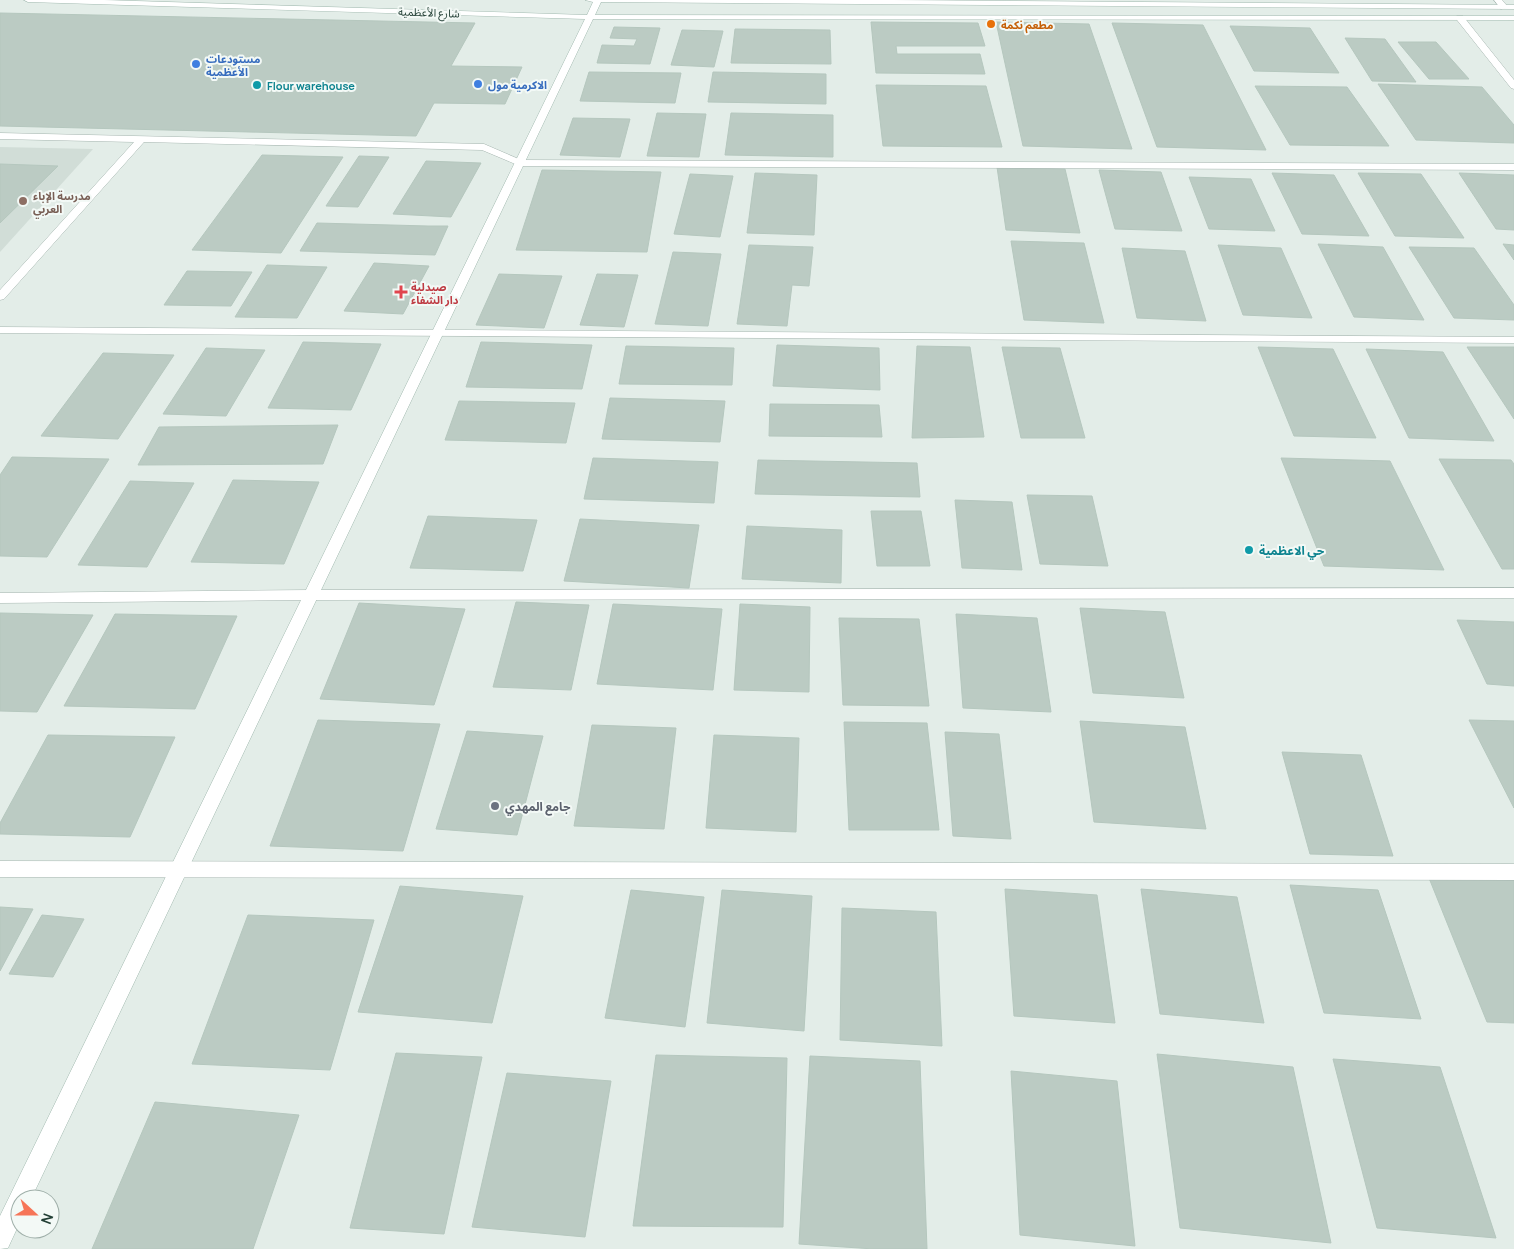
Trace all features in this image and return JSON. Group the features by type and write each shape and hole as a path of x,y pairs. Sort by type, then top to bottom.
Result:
{"street":[{"name":"شارع الأعظمية","path":"28,0 591,17 1514,18"},
{"path":"589,0 1514,7"},
{"path":"0,1240 598,0"},
{"path":"1498,0 1504,7"},
{"path":"1460,18 1514,86"},
{"path":"0,136 484,147 520,163 1514,167"},
{"path":"0,296 142,139"},
{"path":"0,330 1514,340"},
{"path":"0,598 311,595 1514,593"},
{"path":"0,870 1514,872"}],"shaded area":[{"name":"مدرسة الإباء العربي","path":"0,147 93,149 0,252"}],"building":[{"name":"Flour warehouse","path":"0,13 475,23 451,66 522,67 505,104 434,103 416,136 0,126"},
{"path":"871,22 978,23 985,46 896,46 897,54 980,54 985,74 876,73"},
{"path":"996,22 1089,24 1132,149 1023,146"},
{"path":"1112,23 1203,25 1266,150 1157,147"},
{"path":"1230,26 1310,28 1339,73 1254,71"},
{"path":"614,27 660,28 650,64 597,63 602,45 634,46 637,39 610,38"},
{"path":"735,29 830,30 831,64 731,63"},
{"path":"682,30 723,31 714,67 671,65"},
{"path":"1345,38 1385,39 1416,82 1372,81"},
{"path":"1398,42 1436,42 1469,79 1429,79"},
{"path":"589,72 681,73 675,103 580,101"},
{"path":"713,72 826,74 826,104 708,102"},
{"path":"1378,84 1482,87 1514,125 1514,143 1416,140"},
{"path":"876,85 986,86 1002,147 883,146"},
{"path":"1255,86 1347,87 1389,146 1290,145"},
{"path":"657,113 706,114 699,157 647,156"},
{"path":"731,113 833,115 833,157 725,155"},
{"path":"573,118 630,119 620,157 560,155"},
{"path":"262,155 343,157 281,253 192,250"},
{"path":"359,156 389,157 358,207 326,206"},
{"path":"426,161 481,163 451,217 393,214"},
{"path":"0,164 58,166 0,223"},
{"path":"997,167 1065,169 1080,233 1006,230"},
{"path":"542,170 661,172 647,252 516,250"},
{"path":"1099,170 1161,172 1182,231 1115,229"},
{"path":"755,173 817,175 814,235 747,233"},
{"path":"1272,173 1334,175 1369,236 1302,234"},
{"path":"1358,173 1421,174 1464,238 1395,236"},
{"path":"1459,173 1514,175 1514,230 1496,229"},
{"path":"690,174 733,176 720,237 674,234"},
{"path":"1189,177 1251,179 1275,231 1209,229"},
{"path":"317,223 448,226 435,255 300,251"},
{"path":"1011,241 1084,243 1104,323 1024,320"},
{"path":"1318,244 1383,247 1424,320 1354,317"},
{"path":"1503,244 1514,245 1514,260"},
{"path":"749,245 813,247 809,286 792,285 787,326 737,324"},
{"path":"1218,245 1281,248 1312,318 1243,315"},
{"path":"1409,247 1474,248 1514,305 1514,320 1454,318"},
{"path":"1122,248 1185,251 1206,321 1137,318"},
{"path":"673,252 721,254 708,326 655,324"},
{"path":"374,263 429,266 403,314 344,311"},
{"path":"267,265 327,267 297,318 235,317"},
{"path":"187,271 252,272 231,306 164,305"},
{"path":"499,274 562,276 544,328 476,325"},
{"path":"597,274 638,275 624,327 580,325"},
{"path":"303,342 381,344 351,410 268,408"},
{"path":"481,342 592,345 582,389 466,387"},
{"path":"777,345 879,348 880,390 773,386"},
{"path":"626,346 734,348 732,385 619,384"},
{"path":"917,346 970,347 984,437 912,438"},
{"path":"1002,347 1060,348 1085,438 1021,438"},
{"path":"1258,347 1333,349 1376,438 1294,436"},
{"path":"1467,347 1514,347 1514,419"},
{"path":"206,348 265,350 226,416 163,414"},
{"path":"1366,349 1443,352 1494,441 1409,438"},
{"path":"103,353 174,355 118,439 41,436"},
{"path":"610,398 725,401 720,442 602,439"},
{"path":"459,401 575,403 566,443 445,440"},
{"path":"770,404 879,405 882,437 769,436"},
{"path":"338,425 323,464 138,465 159,427"},
{"path":"12,457 109,459 47,557 0,556 0,475"},
{"path":"593,458 718,462 714,503 584,499"},
{"path":"1281,458 1390,461 1444,570 1324,566"},
{"path":"1439,459 1511,460 1514,464 1514,569 1502,569"},
{"path":"758,460 917,463 920,497 755,494"},
{"path":"233,480 319,482 284,564 191,562"},
{"path":"130,481 194,483 147,567 78,565"},
{"path":"1027,495 1092,496 1108,566 1040,564"},
{"path":"955,500 1012,502 1022,570 962,568"},
{"path":"871,511 921,511 930,566 877,566"},
{"path":"428,516 537,520 523,571 410,568"},
{"path":"580,519 699,525 689,588 564,581"},
{"path":"747,526 842,530 841,583 742,579"},
{"path":"516,602 589,605 571,690 493,687"},
{"path":"359,603 465,609 434,705 320,699"},
{"path":"613,604 722,609 713,690 597,684"},
{"path":"740,604 810,607 809,692 734,690"},
{"path":"1080,608 1165,612 1184,698 1093,693"},
{"path":"0,613 93,615 37,712 0,711"},
{"path":"115,614 237,616 195,709 64,706"},
{"path":"956,614 1037,618 1051,712 963,708"},
{"path":"839,618 919,619 929,706 843,705"},
{"path":"1457,620 1514,622 1514,686 1487,684"},
{"path":"318,720 440,724 403,851 270,846"},
{"path":"1469,720 1514,721 1514,808"},
{"path":"1080,721 1185,727 1206,829 1094,822"},
{"path":"844,722 927,723 939,830 849,830"},
{"path":"592,725 676,728 664,829 574,826"},
{"path":"467,731 543,736 517,835 436,829"},
{"path":"945,732 999,734 1011,839 953,836"},
{"path":"48,735 175,737 130,837 0,834 0,823"},
{"path":"714,735 799,738 796,832 706,828"},
{"path":"1282,752 1361,755 1393,856 1310,854"},
{"path":"1429,878 1514,880 1514,1023 1487,1022"},
{"path":"1290,885 1378,890 1421,1019 1324,1013"},
{"path":"400,886 523,896 492,1023 358,1012"},
{"path":"1005,889 1097,895 1115,1023 1014,1016"},
{"path":"1141,889 1237,897 1264,1023 1160,1014"},
{"path":"631,890 704,897 685,1027 605,1018"},
{"path":"722,890 812,896 804,1031 707,1023"},
{"path":"0,907 33,909 0,971"},
{"path":"842,908 936,912 942,1046 840,1040"},
{"path":"42,915 84,919 53,977 9,974"},
{"path":"248,915 374,920 330,1070 192,1064"},
{"path":"396,1053 482,1057 444,1234 350,1228"},
{"path":"1157,1054 1293,1067 1331,1243 1180,1228"},
{"path":"656,1055 787,1058 783,1227 633,1226"},
{"path":"810,1056 920,1061 927,1249 874,1249 799,1244"},
{"path":"1333,1059 1440,1067 1496,1238 1377,1228"},
{"path":"1011,1071 1117,1081 1135,1246 1020,1235"},
{"path":"507,1073 611,1081 585,1237 472,1227"},
{"path":"155,1102 299,1115 253,1249 92,1249"}],"place":[{"name":"مطعم نكمة","path":"991,24"},
{"name":"مستودعات الأعظمية","path":"196,64"},
{"name":"الاكرمية مول","path":"478,84"},
{"name":"Flour warehouse","path":"257,85"},
{"name":"مدرسة الإباء العربي","path":"23,201"},
{"name":"صيدلية دار الشفاء","path":"401,292"},
{"name":"حي الاعظمية","path":"1249,550"},
{"name":"جامع المهدي","path":"495,806"}]}
